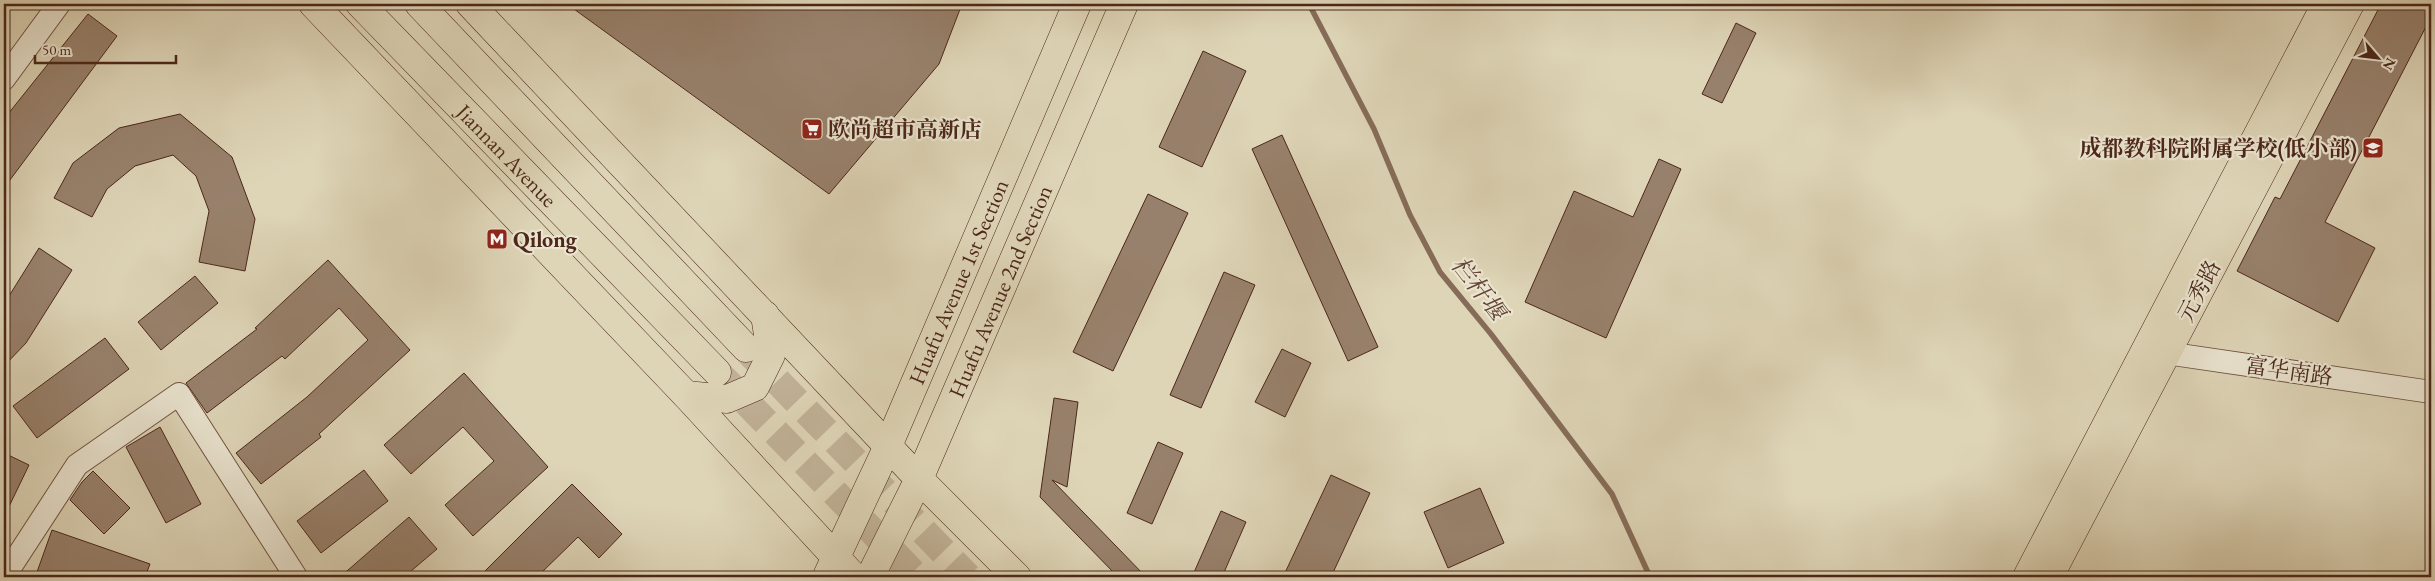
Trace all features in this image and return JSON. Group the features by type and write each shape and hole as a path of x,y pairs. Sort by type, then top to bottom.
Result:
{"main road":[{"path":"313,4 686,395 831,568 854,577"},
{"name":"Jiannan Avenue","path":"360,4 717,372"},
{"name":"Jiannan Avenue","path":"419,4 746,348"},
{"path":"470,4 919,479 1017,577"},
{"name":"Huafu Avenue 1st Section","path":"831,568 888,446 1077,4"},
{"name":"Huafu Avenue 2nd Section","path":"870,577 919,479 1124,4"},
{"name":"元秀路","path":"2049,577 2157,349 2326,4"},
{"name":"元秀路","path":"2027,577 2350,4"},
{"path":"686,395 727,399 755,387 771,355 764,315"}],"street":[{"path":"4,80 59,4"},
{"name":"富华南路","path":"2157,349 2431,392"},
{"path":"4,577 77,465 179,394 296,577"}],"building":[{"name":"欧尚超市高新店","path":"567,4 962,4 939,64 829,194"},
{"path":"2381,4 2431,4 2431,17 2325,222 2375,248 2338,322 2237,271 2275,197 2280,199"},
{"path":"88,14 117,36 4,188 4,119"},
{"path":"1736,23 1756,33 1722,103 1702,94"},
{"path":"1203,51 1246,71 1202,167 1159,147"},
{"path":"180,114 232,157 255,219 245,271 199,262 209,211 196,176 173,155 135,166 107,189 92,217 54,198 73,163 119,128"},
{"path":"1282,135 1378,347 1348,361 1252,149"},
{"path":"1659,159 1681,169 1606,338 1525,302 1574,191 1633,217"},
{"path":"1148,194 1188,213 1113,371 1073,352"},
{"path":"39,248 72,270 26,343 4,366 4,304"},
{"path":"328,260 410,350 319,434 321,437 261,484 236,453 307,397 368,340 339,308 285,359 282,356 207,413 186,383 257,329 255,328"},
{"path":"1224,272 1255,285 1201,408 1170,395"},
{"path":"195,276 218,303 161,350 138,322"},
{"path":"105,338 129,369 37,438 13,406"},
{"path":"1282,349 1311,363 1285,417 1255,402"},
{"path":"464,373 548,467 473,536 445,505 494,461 463,427 411,474 384,445"},
{"path":"1054,398 1078,402 1067,487 1052,480 1146,577 1118,577 1040,497"},
{"path":"160,427 201,504 166,523 126,447"},
{"path":"1158,442 1183,453 1152,524 1127,513"},
{"path":"4,453 29,465 4,517"},
{"path":"364,470 388,501 321,553 297,521"},
{"path":"93,471 130,508 104,534 70,500 82,482"},
{"path":"1331,475 1370,493 1331,577 1283,577"},
{"path":"572,484 622,534 599,558 578,537 537,577 479,577"},
{"path":"1480,488 1504,543 1448,568 1424,512"},
{"path":"1221,511 1246,522 1222,577 1192,577"},
{"path":"409,517 437,549 404,577 340,577"},
{"path":"52,530 150,564 145,577 51,577 37,572"}],"waterway":[{"name":"栏杆堰","path":"1309,4 1374,129 1410,215 1440,272 1491,334 1612,494 1650,577"}],"tunnel":[{"path":"748,351 968,577"},
{"path":"717,372 917,577"}],"place":[{"name":"欧尚超市高新店","path":"812,129"},
{"name":"成都教科院附属学校(低小部)","path":"2373,148"},
{"name":"Qilong","path":"497,239"}]}
